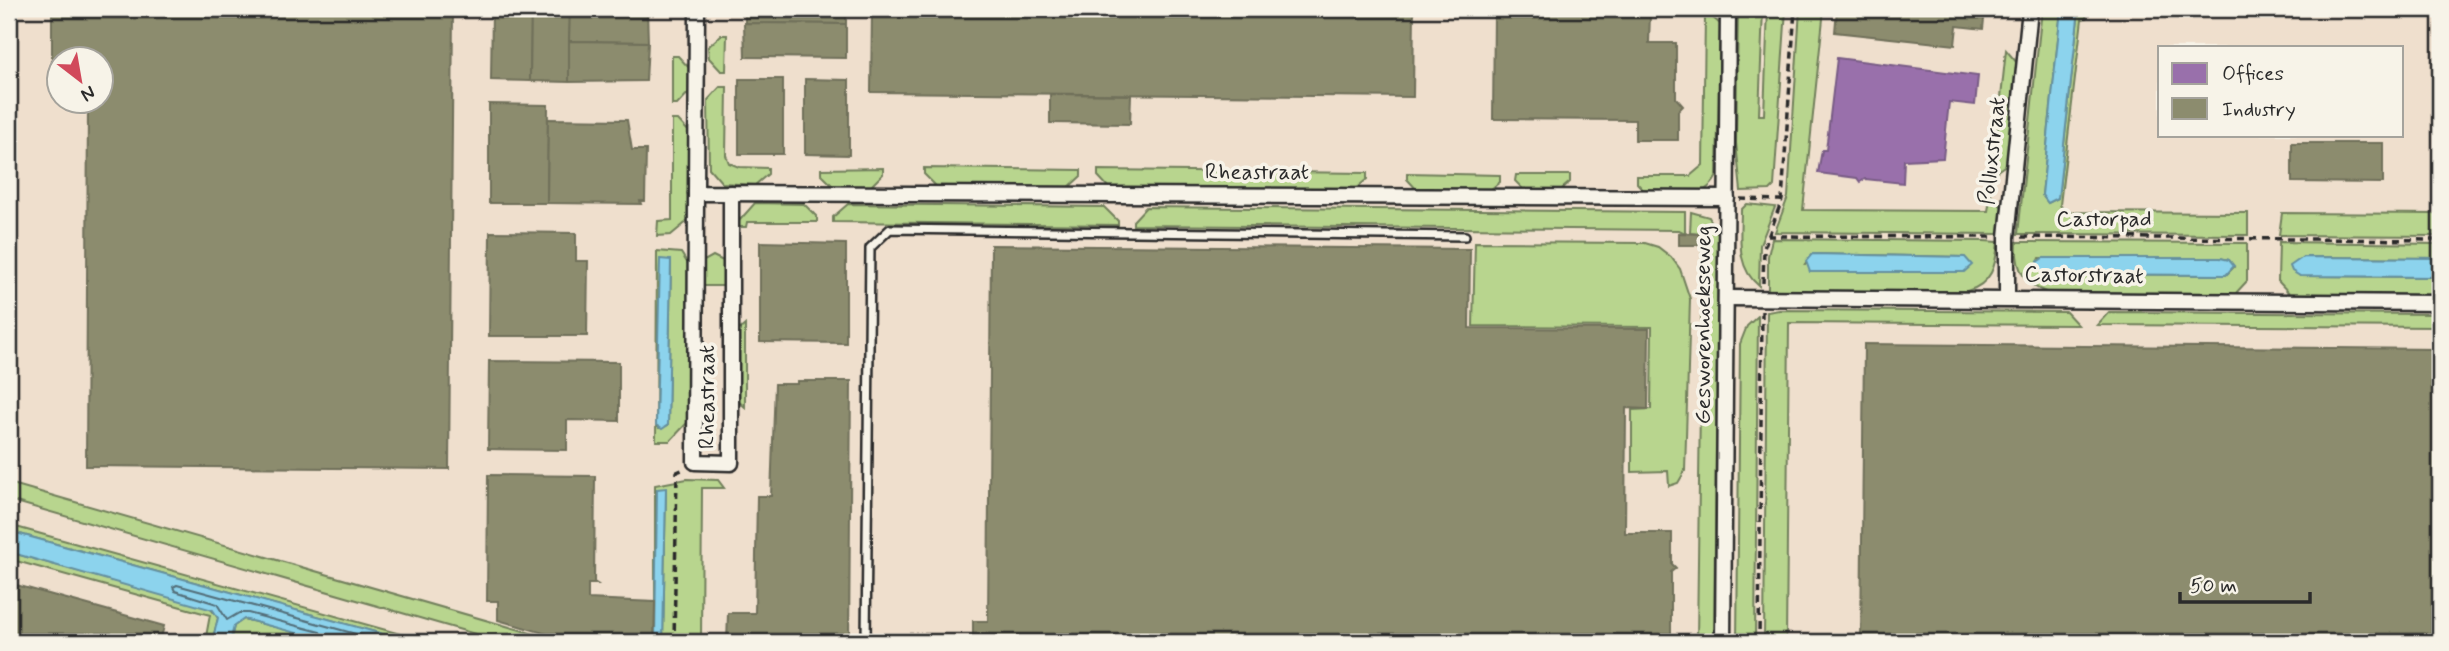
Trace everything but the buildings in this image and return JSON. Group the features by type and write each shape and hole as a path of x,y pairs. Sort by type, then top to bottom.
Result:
{"street":[{"name":"Rheastraat","path":"697,9 695,463 731,463 731,193"},
{"name":"Gesworenhoekseweg","path":"1723,642 1728,9"},
{"name":"Polluxstraat","path":"2007,298 2007,237 2030,9"},
{"name":"Rheastraat","path":"696,193 1727,198"},
{"name":"Castorstraat","path":"1727,298 2440,303"}],"lane":[{"path":"866,642 870,248 890,229 1465,236"}],"path":[{"path":"1759,642 1764,248 1782,200 1795,9"},
{"path":"1727,198 1782,200"},
{"name":"Castorpad","path":"1768,236 2440,240"},
{"path":"674,642 677,472 695,463"}],"shaded area":[{"path":"9,9 2440,9 2440,642 9,642"}],"green space":[{"path":"1738,9 1763,9 1759,115 1764,115 1768,9 1786,9 1774,186 1770,190 1741,191 1736,143"},
{"path":"1800,9 1824,9 1803,210 1988,211 1991,194 2002,207 1999,234 1775,232 1788,197"},
{"path":"2042,9 2061,9 2042,195 2048,203 2058,198 2079,9 2087,9 2086,18 2082,19 2060,205 2066,212 2248,213 2248,235 2018,234"},
{"path":"1705,15 1711,16 1720,24 1717,175 1712,184 1697,193 1647,194 1637,183 1637,176 1690,176 1703,165"},
{"path":"721,35 727,35 726,71 721,71 709,58 708,47"},
{"path":"2006,50 2018,64 2007,164 1993,174"},
{"path":"672,56 678,56 690,69 690,91 677,105 672,105"},
{"path":"720,87 727,87 726,155 729,163 739,167 768,168 768,174 755,185 722,183 709,168 708,100"},
{"path":"672,120 678,120 690,133 689,220 671,235 657,236 658,221 672,220"},
{"path":"883,168 883,174 871,186 833,186 821,174 821,169"},
{"path":"924,168 1081,170 1081,176 1067,189 937,187 924,174"},
{"path":"1098,170 1367,173 1367,179 1353,191 1110,189 1098,176"},
{"path":"1407,173 1500,175 1500,182 1487,192 1419,192 1407,179"},
{"path":"1516,175 1570,175 1570,182 1557,193 1527,193 1515,181"},
{"path":"755,203 804,204 817,217 817,222 747,222 746,227 738,227 739,221"},
{"path":"848,204 1104,207 1118,221 1118,225 833,222 833,217"},
{"path":"1747,204 1775,207 1760,245 1759,286 1746,269 1741,251 1741,210"},
{"path":"1146,207 1685,212 1685,233 1679,230 1133,225 1133,221"},
{"path":"1691,212 1709,217 1718,234 1714,642 1697,642 1702,245 1699,234 1690,233"},
{"path":"2282,213 2440,214 2440,236 2279,235"},
{"path":"1772,239 1998,242 1991,272 1982,284 1967,291 1773,291 1768,290 1768,256","holes":["1812,254 1965,257 1805,264"]},
{"path":"1475,242 1645,243 1658,247 1671,257 1680,269 1690,299 1685,471 1678,483 1669,486 1668,471 1632,472 1632,410 1651,409 1652,327 1473,326"},
{"path":"2017,242 2247,243 2247,281 2235,294 2046,292 2031,284 2022,273 2017,259","holes":["2040,258 2229,260 2234,267 2226,275 2044,274 2036,268"]},
{"path":"2279,242 2440,244 2440,258 2303,257 2300,276 2440,277 2440,295 2290,294 2278,281"},
{"path":"657,251 681,253 688,264 687,423 670,441 656,441 656,425 659,428 668,425 671,260 660,260 656,421"},
{"path":"713,256 725,262 726,286 700,286 702,262"},
{"path":"1767,312 2066,312 2078,325 1789,323 1786,642 1764,642"},
{"path":"2109,312 2440,314 2440,327 2097,325"},
{"path":"1758,316 1755,642 1737,642 1740,344 1747,326"},
{"path":"745,325 745,407 737,400 737,332"},
{"path":"687,479 718,480 724,488 702,488 701,642 663,642 666,489 657,489 655,642 655,485"},
{"path":"9,483 562,642 503,642 9,500"},
{"path":"9,525 429,642 411,642 9,531"},
{"path":"9,552 210,608 218,618 212,642 205,642 210,615 9,559"},
{"path":"244,619 335,642 230,642 234,626"}],"water":[{"path":"2061,9 2079,9 2058,198 2048,203 2042,195"},
{"path":"1812,254 1965,257 1972,265 1964,272 1810,272 1806,261"},
{"path":"2303,257 2440,258 2440,277 2300,276 2292,271 2290,266"},
{"path":"2043,258 2220,258 2229,260 2234,266 2226,275 2044,274 2036,268 2037,262"},
{"path":"660,259 671,260 668,425 662,429 656,425"},
{"path":"666,488 663,642 655,642 657,489"},
{"path":"9,531 411,642 330,642 244,619 234,626 230,642 212,642 218,618 213,610 9,552"}]}
